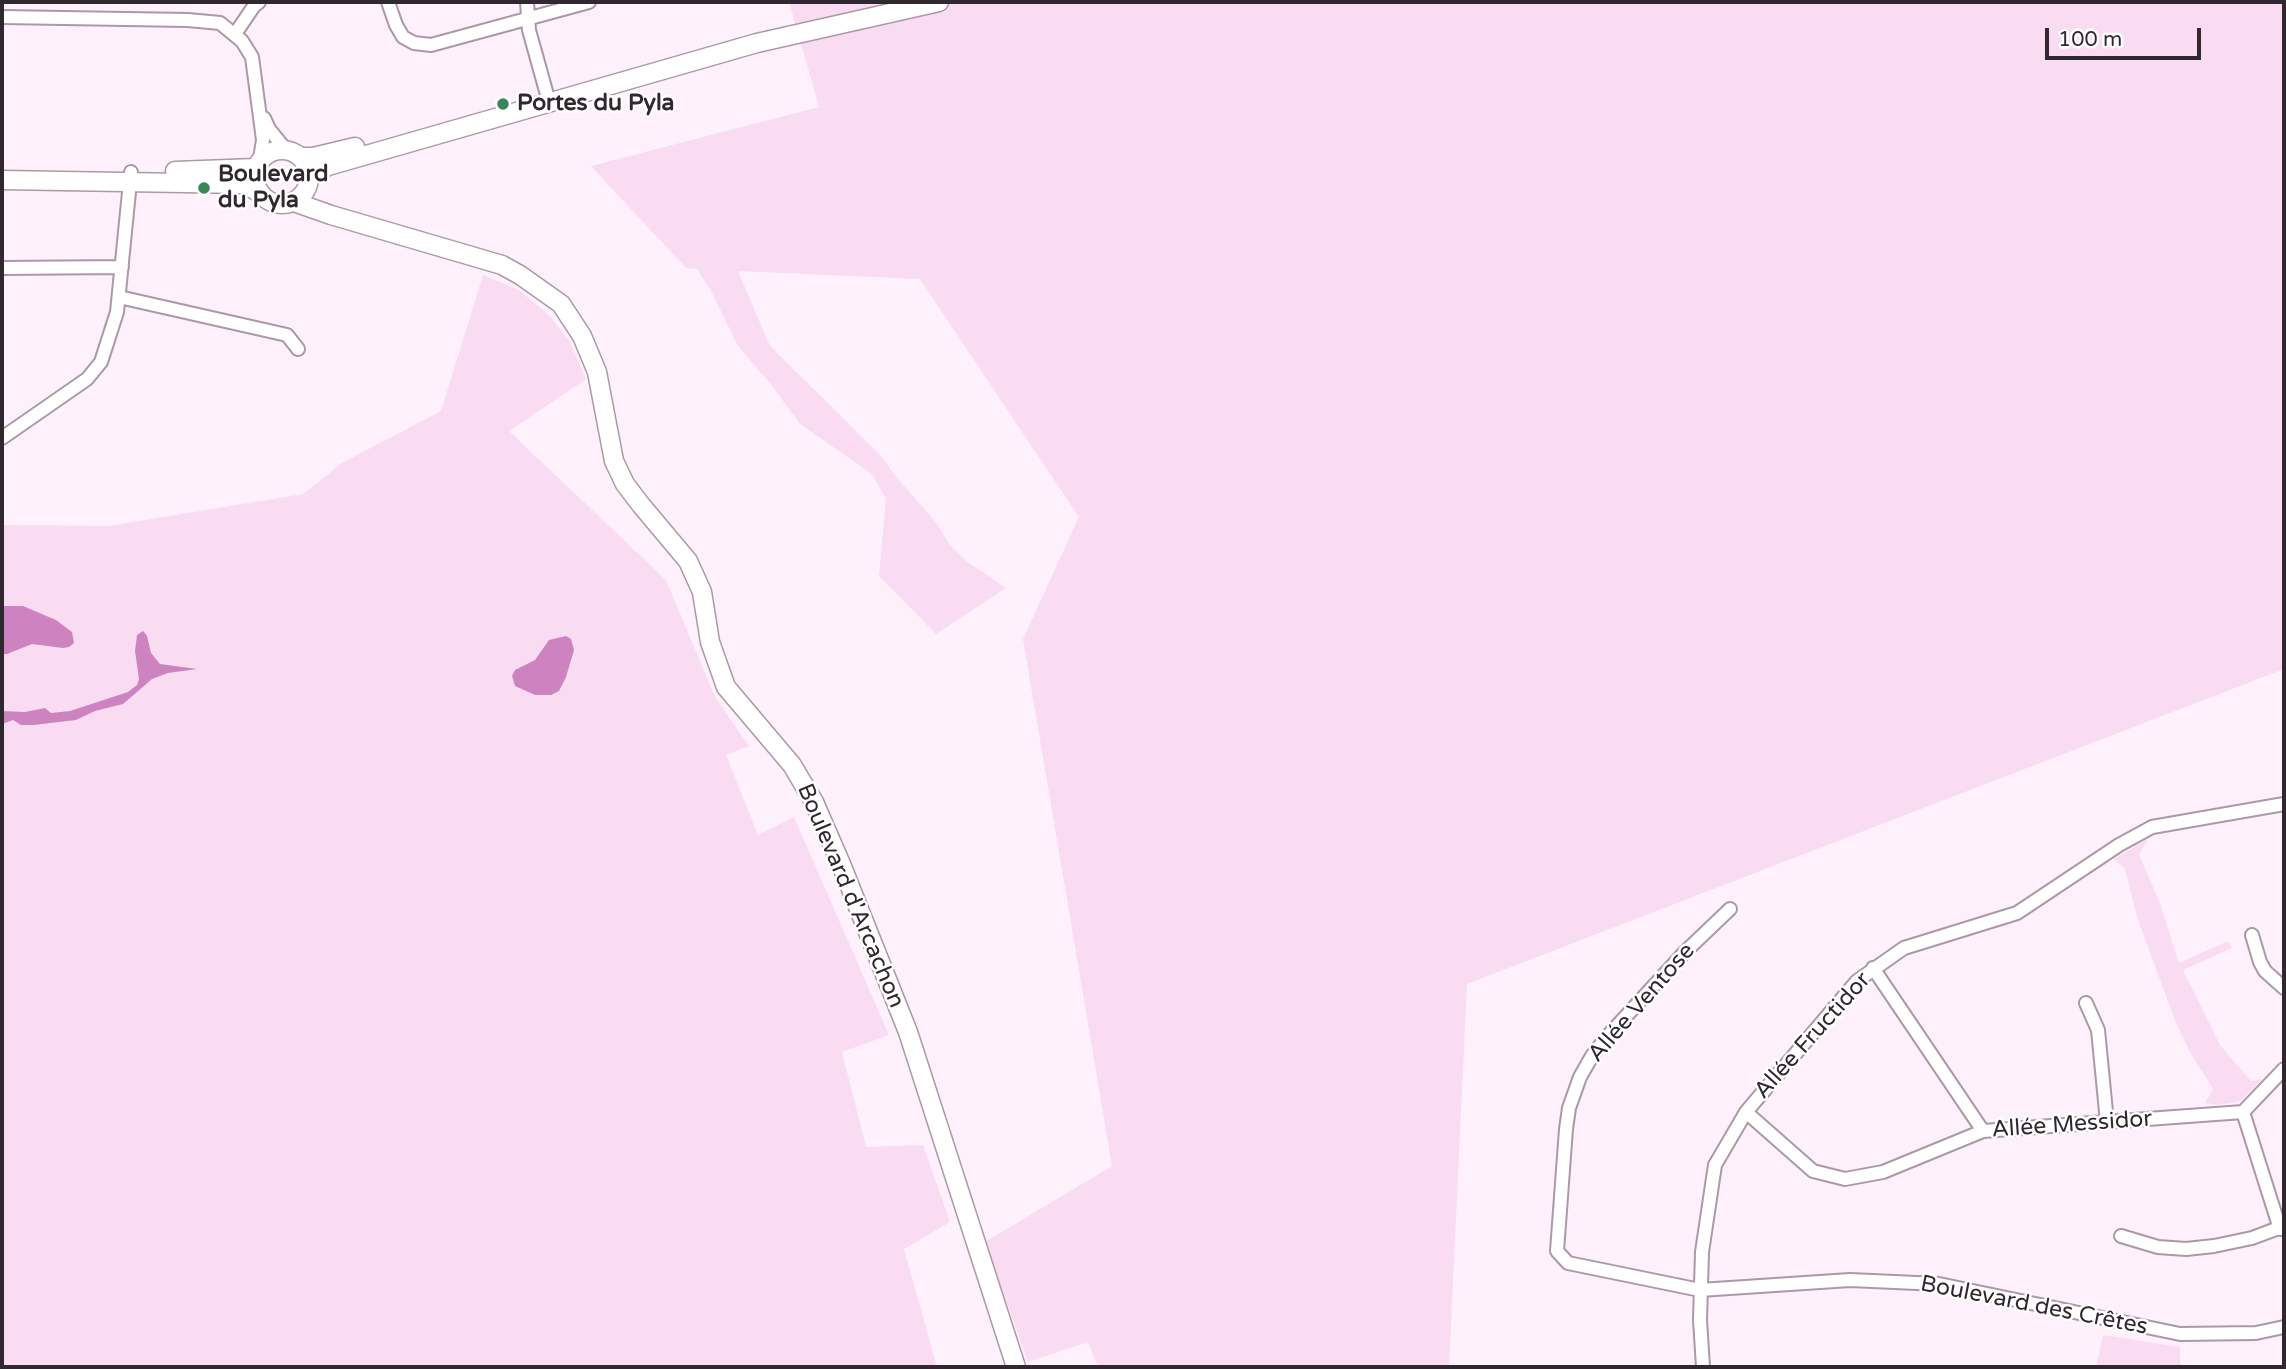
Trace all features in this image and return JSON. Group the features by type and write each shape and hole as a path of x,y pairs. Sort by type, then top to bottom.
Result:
{"main road":[{"path":"2,177 131,177 244,184 271,202 286,204 294,202 305,192 309,181 328,166 757,43 939,2"},
{"path":"258,192 254,180 258,164 268,153 277,150 316,156 544,103"},
{"path":"293,153 307,167 318,204 331,215"},
{"path":"131,177 258,164"},
{"name":"Boulevard d'Arcachon","path":"294,202 502,265 561,304 582,336 597,372 614,461 625,484 688,561 702,592 710,642 726,687 792,765 814,802 841,864 908,1032 1016,1367"}],"street":[{"path":"235,34 259,2"},
{"path":"388,2 403,37 426,45 439,44 589,2"},
{"path":"527,2 544,103"},
{"path":"2,17 220,23 242,41 251,57 263,140 258,164"},
{"path":"259,104 269,129 293,153"},
{"path":"2,438 55,403 96,371 105,352 119,297 131,177"},
{"path":"2,268 122,267"},
{"path":"119,297 287,335 299,349"},
{"name":"Allée Fructidor","path":"1703,1367 1700,1290 1702,1252 1715,1165 1746,1112 1857,981 1904,947 2017,913 2119,845 2152,827 2284,804"},
{"name":"Allée Ventose","path":"1700,1290 1568,1263 1557,1251 1566,1129 1569,1108 1580,1077 1592,1056 1685,952 1730,909"},
{"path":"2252,935 2265,971 2284,988"},
{"path":"1873,968 1983,1131"},
{"path":"2087,1003 2098,1030 2107,1122"},
{"path":"2121,1236 2158,1247 2186,1250 2252,1238 2282,1228 2243,1112 2284,1069"},
{"name":"Allée Messidor","path":"1746,1112 1813,1171 1845,1180 1883,1171 1983,1131 2243,1112"},
{"name":"Boulevard des Crêtes","path":"1700,1290 1850,1280 1939,1284 2180,1334 2256,1333 2284,1327"}],"shaded area":[{"path":"789,2 2284,2 2284,669 1467,984 1449,1367 1098,1367 1088,1342 1028,1362 985,1242 1112,1166 1023,639 1079,517 920,279 738,271 770,346 882,457 936,522 949,544 965,560 1006,588 936,634 879,576 886,499 872,474 800,424 738,346 697,269 686,268 591,166 819,107"},
{"path":"483,275 519,290 550,316 570,342 586,379 509,431 666,580 715,697 749,746 726,755 758,835 794,817 889,1035 842,1052 866,1147 923,1145 950,1222 904,1249 937,1367 2,1367 2,525 109,526 303,494 342,463 441,411"},
{"path":"2,606 23,606 56,620 72,632 74,643 63,648 32,644 2,654"},
{"path":"143,631 151,653 160,664 197,669 168,673 152,679 123,704 95,711 76,720 21,725 13,720 2,724 2,711 25,712 45,708 51,713 70,711 128,692 137,685 139,679 135,651 137,635"},
{"path":"566,636 571,639 574,650 559,691 551,695 535,695 515,686 512,676 515,670 535,660 549,640"},
{"path":"2148,839 2139,854 2161,906 2179,963 2228,941 2232,948 2183,970 2220,1045 2251,1081 2263,1079 2240,1101 2219,1105 2205,1103 2213,1089 2176,1023 2138,920 2125,869 2114,859"},
{"path":"2103,1335 2180,1347 2180,1363 2184,1367 2096,1367"}],"place":[{"name":"Portes du Pyla","path":"503,104"},
{"name":"Boulevard du Pyla","path":"204,188"}]}
